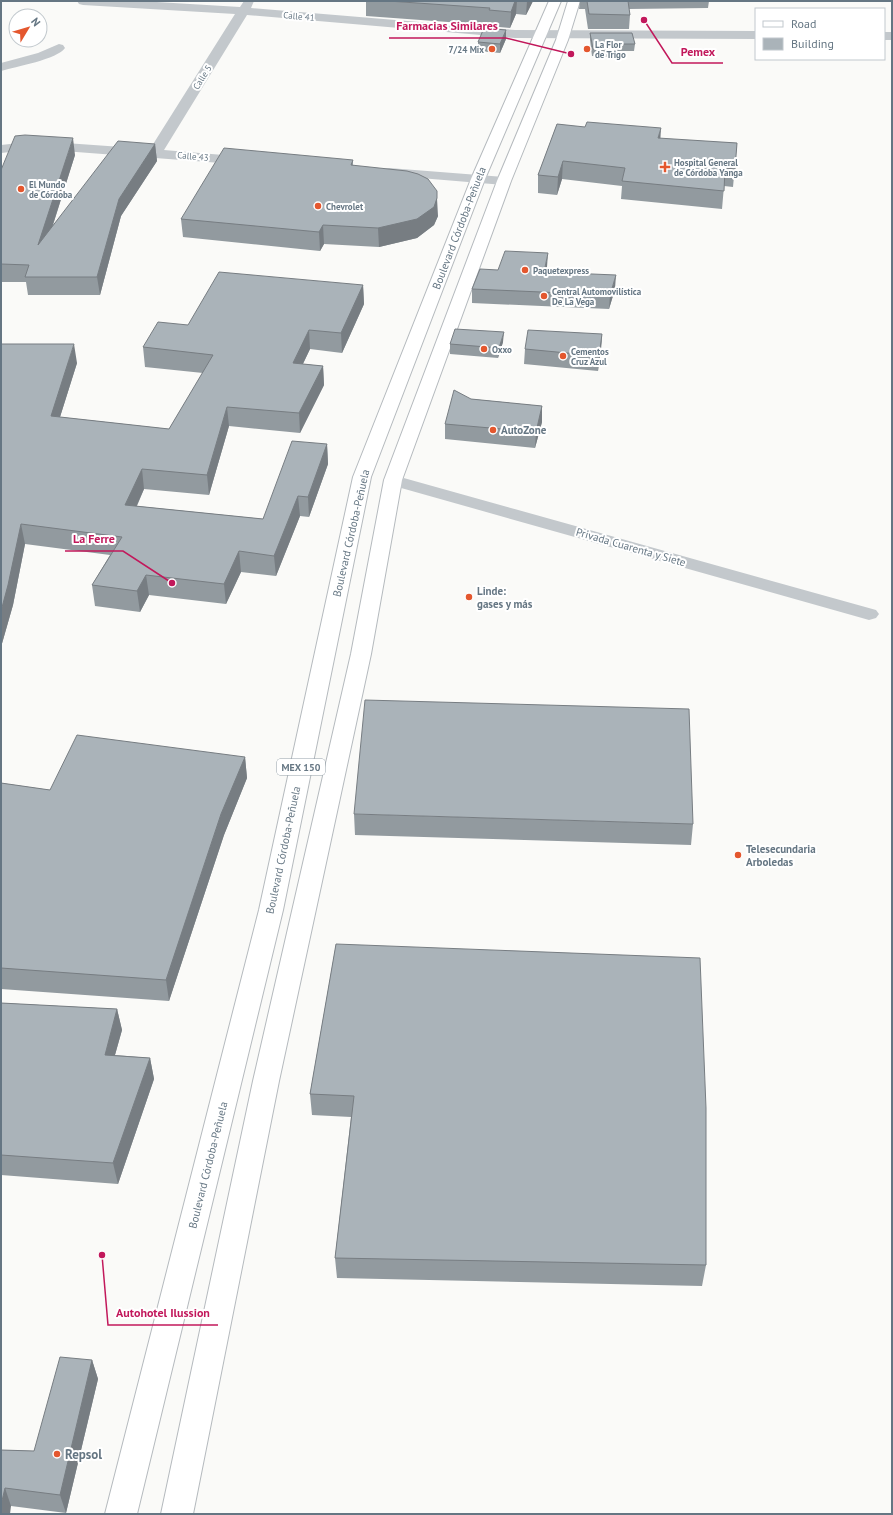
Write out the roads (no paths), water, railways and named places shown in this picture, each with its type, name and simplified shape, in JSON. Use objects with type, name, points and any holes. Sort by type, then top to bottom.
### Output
[{"type":"main road","name":"Boulevard Córdoba-Peñuela","points":[[121,1514],[271,910],[362,477],[478,179],[555,1]]},
{"type":"main road","name":"MEX 150","points":[[177,1514],[266,1081],[361,654],[393,480],[504,181],[563,37],[574,1]]},
{"type":"main road","points":[[362,477],[393,480]]},
{"type":"street","name":"Calle 41","points":[[83,1],[246,6],[539,37],[699,38],[755,35]]},
{"type":"street","name":"Calle 5","points":[[154,154],[246,6]]},
{"type":"street","name":"Calle 41","points":[[699,38],[755,42]]},
{"type":"street","points":[[1,67],[42,56],[59,48]]},
{"type":"street","name":"Calle 43","points":[[2,150],[37,145],[257,162]]},
{"type":"street","points":[[376,171],[504,181]]},
{"type":"street","name":"Privada Cuarenta y Siete","points":[[393,480],[869,614]]},
{"type":"place","name":"Pemex","points":[[644,20]]},
{"type":"place","name":"7/24 Mix","points":[[492,49]]},
{"type":"place","name":"La Flor de Trigo","points":[[587,49]]},
{"type":"place","name":"Farmacias Similares","points":[[571,54]]},
{"type":"place","name":"Hospital General de Córdoba Yanga","points":[[665,167]]},
{"type":"place","name":"El Mundo de Córdoba","points":[[21,189]]},
{"type":"place","name":"Chevrolet","points":[[318,206]]},
{"type":"place","name":"Paquetexpress","points":[[525,270]]},
{"type":"place","name":"Central Automovilística De La Vega","points":[[544,296]]},
{"type":"place","name":"Oxxo","points":[[484,349]]},
{"type":"place","name":"Cementos Cruz Azul","points":[[563,356]]},
{"type":"place","name":"AutoZone","points":[[493,430]]},
{"type":"place","name":"La Ferre","points":[[172,583]]},
{"type":"place","name":"Linde: gases y más","points":[[469,597]]},
{"type":"place","name":"Telesecundaria Arboledas","points":[[738,855]]},
{"type":"place","name":"Autohotel Ilussion","points":[[102,1255]]},
{"type":"place","name":"Repsol","points":[[57,1454]]}]
